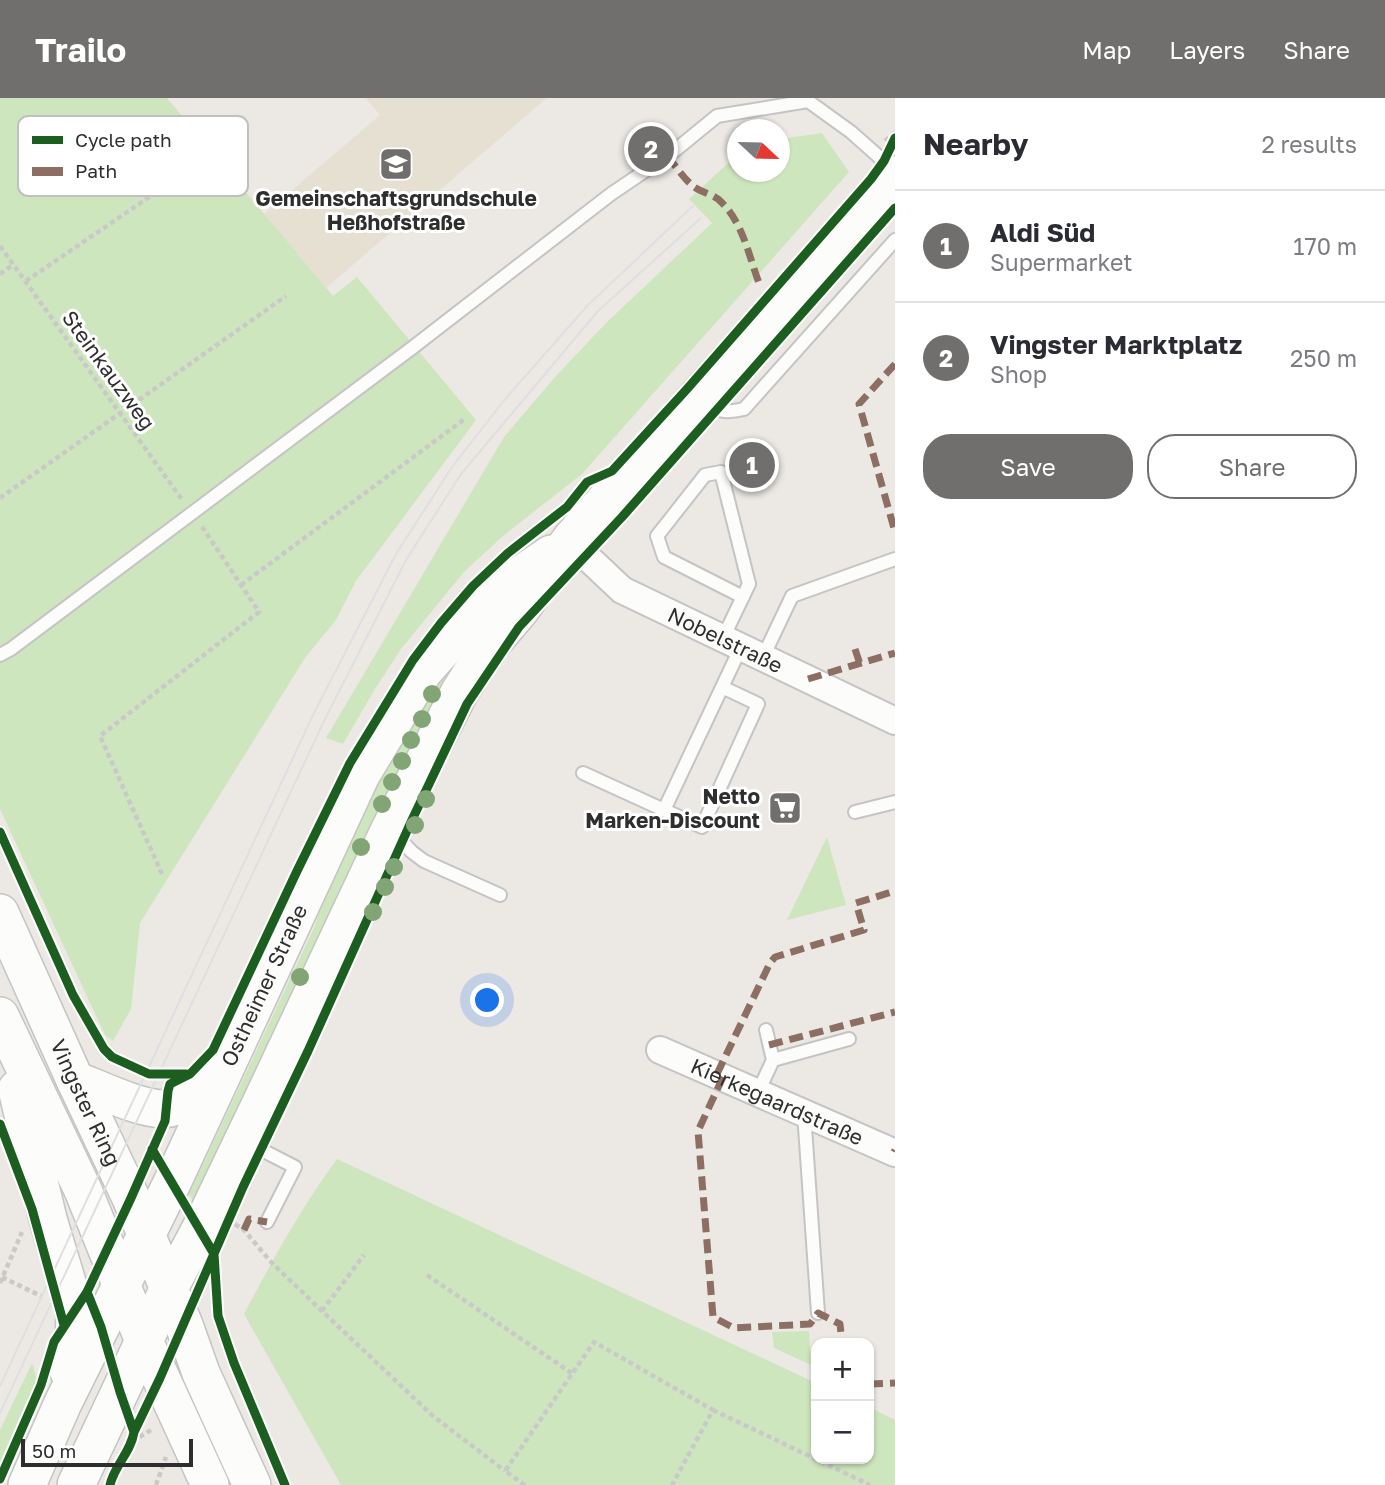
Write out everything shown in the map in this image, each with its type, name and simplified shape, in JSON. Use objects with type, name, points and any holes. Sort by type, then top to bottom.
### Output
[{"type":"main road","name":"Ostheimer Straße","points":[[27,1485],[63,1403],[222,1076],[361,775],[423,672],[471,644],[521,609],[572,539],[891,169]]},
{"type":"main road","name":"Ostheimer Straße","points":[[76,1485],[390,829],[459,693],[471,644]]},
{"type":"main road","name":"Vingster Ring","points":[[0,913],[147,1233],[201,1373],[252,1485]]},
{"type":"main road","points":[[0,1016],[48,1219],[75,1309],[74,1344],[63,1403]]},
{"type":"main road","name":"Vingster Ring","points":[[0,1016],[83,1191],[144,1341],[210,1485]]},
{"type":"main road","points":[[75,1080],[145,1106],[166,1109],[194,1097],[222,1076]]},
{"type":"street","name":"Nobelstraße","points":[[572,539],[622,590],[895,721]]},
{"type":"street","name":"Kierkegaardstraße","points":[[660,1050],[895,1153]]},
{"type":"lane","points":[[0,655],[412,348],[611,194],[673,152],[717,116],[808,101],[851,132],[891,169]]},
{"type":"lane","points":[[697,397],[716,410],[732,412],[744,409],[895,240]]},
{"type":"lane","points":[[742,648],[743,597],[750,584],[721,472],[705,475],[657,537],[664,557],[743,597]]},
{"type":"lane","points":[[664,810],[742,648],[792,596],[895,559]]},
{"type":"lane","points":[[583,772],[702,827],[758,704],[722,687]]},
{"type":"lane","points":[[855,812],[895,802]]},
{"type":"lane","points":[[390,829],[424,861],[500,895]]},
{"type":"lane","points":[[758,1092],[772,1060],[766,1030]]},
{"type":"lane","points":[[772,1060],[849,1039]]},
{"type":"lane","points":[[804,1113],[818,1313]]},
{"type":"lane","points":[[243,1140],[295,1167],[267,1223]]},
{"type":"path","points":[[891,169],[895,138]]},
{"type":"path","points":[[26,281],[151,196]]},
{"type":"path","points":[[0,274],[14,264]]},
{"type":"path","points":[[0,498],[286,296]]},
{"type":"path","points":[[241,585],[466,418]]},
{"type":"path","points":[[229,1220],[244,1230],[271,1262],[433,1416],[525,1485]]},
{"type":"path","points":[[0,1283],[22,1231]]},
{"type":"path","points":[[322,1311],[364,1255]]},
{"type":"path","points":[[427,1275],[573,1374]]},
{"type":"path","points":[[1,1277],[50,1300]]},
{"type":"path","points":[[505,1471],[594,1342],[713,1410],[870,1485]]},
{"type":"path","points":[[672,1485],[713,1410]]},
{"type":"path","points":[[132,1441],[153,1429],[158,1437]]},
{"type":"path","points":[[156,1485],[167,1454]]},
{"type":"path","points":[[514,1485],[517,1479]]},
{"type":"path","points":[[853,1485],[856,1479]]},
{"type":"shaded area","name":"Gemeinschaftsgrundschule Heßhofstraße","points":[[366,98],[547,98],[326,288],[264,214],[380,115]]},
{"type":"green space","points":[[0,98],[167,98],[182,116],[18,116],[18,196],[248,195],[333,296],[357,277],[476,420],[356,581],[336,620],[305,658],[140,923],[131,1009],[113,1041],[105,1035],[0,809]]},
{"type":"green space","points":[[822,133],[849,172],[582,474],[503,536],[464,572],[401,649],[343,744],[326,738],[504,437],[606,323],[712,223],[689,199],[727,164],[727,182],[790,182],[790,138]]},
{"type":"green space","points":[[462,651],[440,691],[198,1207],[189,1194],[314,928],[347,830],[402,728]]},
{"type":"green space","points":[[827,837],[846,905],[787,920]]},
{"type":"green space","points":[[337,1159],[811,1381],[811,1464],[874,1464],[874,1410],[895,1420],[895,1485],[341,1485],[244,1314],[276,1255]]},
{"type":"green space","points":[[809,1331],[811,1365],[774,1348],[772,1332]]},
{"type":"green space","points":[[32,1363],[38,1382],[0,1468],[0,1430]]},
{"type":"tram line","points":[[0,1386],[313,715],[396,554],[452,467],[506,398],[588,305],[693,206]]},
{"type":"tram line","points":[[0,1413],[324,721],[406,560],[461,474],[598,311],[701,218]]},
{"type":"marked path","points":[[667,156],[693,186],[718,199],[733,217],[744,238],[759,283]]},
{"type":"marked path","points":[[895,364],[859,404],[895,532]]},
{"type":"marked path","points":[[855,649],[860,664]]},
{"type":"marked path","points":[[808,679],[895,653]]},
{"type":"marked path","points":[[717,1074],[775,957],[864,930],[856,903],[895,891]]},
{"type":"marked path","points":[[769,1045],[895,1012]]},
{"type":"marked path","points":[[723,1077],[698,1131],[713,1317],[734,1328],[810,1324],[818,1313],[840,1324],[841,1338]]},
{"type":"marked path","points":[[244,1230],[249,1219],[267,1222]]},
{"type":"marked path","points":[[874,1384],[895,1383]]},
{"type":"cycle path","points":[[0,1479],[41,1385],[54,1342],[87,1292],[165,1121],[170,1084],[190,1074],[213,1050],[350,763],[413,660],[473,586],[508,553],[567,507],[587,482],[612,471],[871,179],[884,161],[895,138]]},
{"type":"cycle path","points":[[110,1485],[130,1446],[243,1187],[467,704],[519,627],[622,517],[895,208]]},
{"type":"cycle path","points":[[0,832],[73,995],[104,1049],[112,1057],[149,1074],[186,1074]]},
{"type":"cycle path","points":[[0,1124],[32,1209],[64,1325]]},
{"type":"cycle path","points":[[152,1149],[214,1254],[218,1316],[234,1363],[285,1485]]},
{"type":"cycle path","points":[[87,1292],[101,1327],[134,1432]]},
{"type":"place","name":"Vingster Marktplatz","points":[[651,149]]},
{"type":"place","name":"Gemeinschaftsgrundschule Heßhofstraße","points":[[396,164]]},
{"type":"place","name":"Aldi Süd","points":[[752,465]]},
{"type":"place","name":"Netto Marken-Discount","points":[[785,808]]}]
